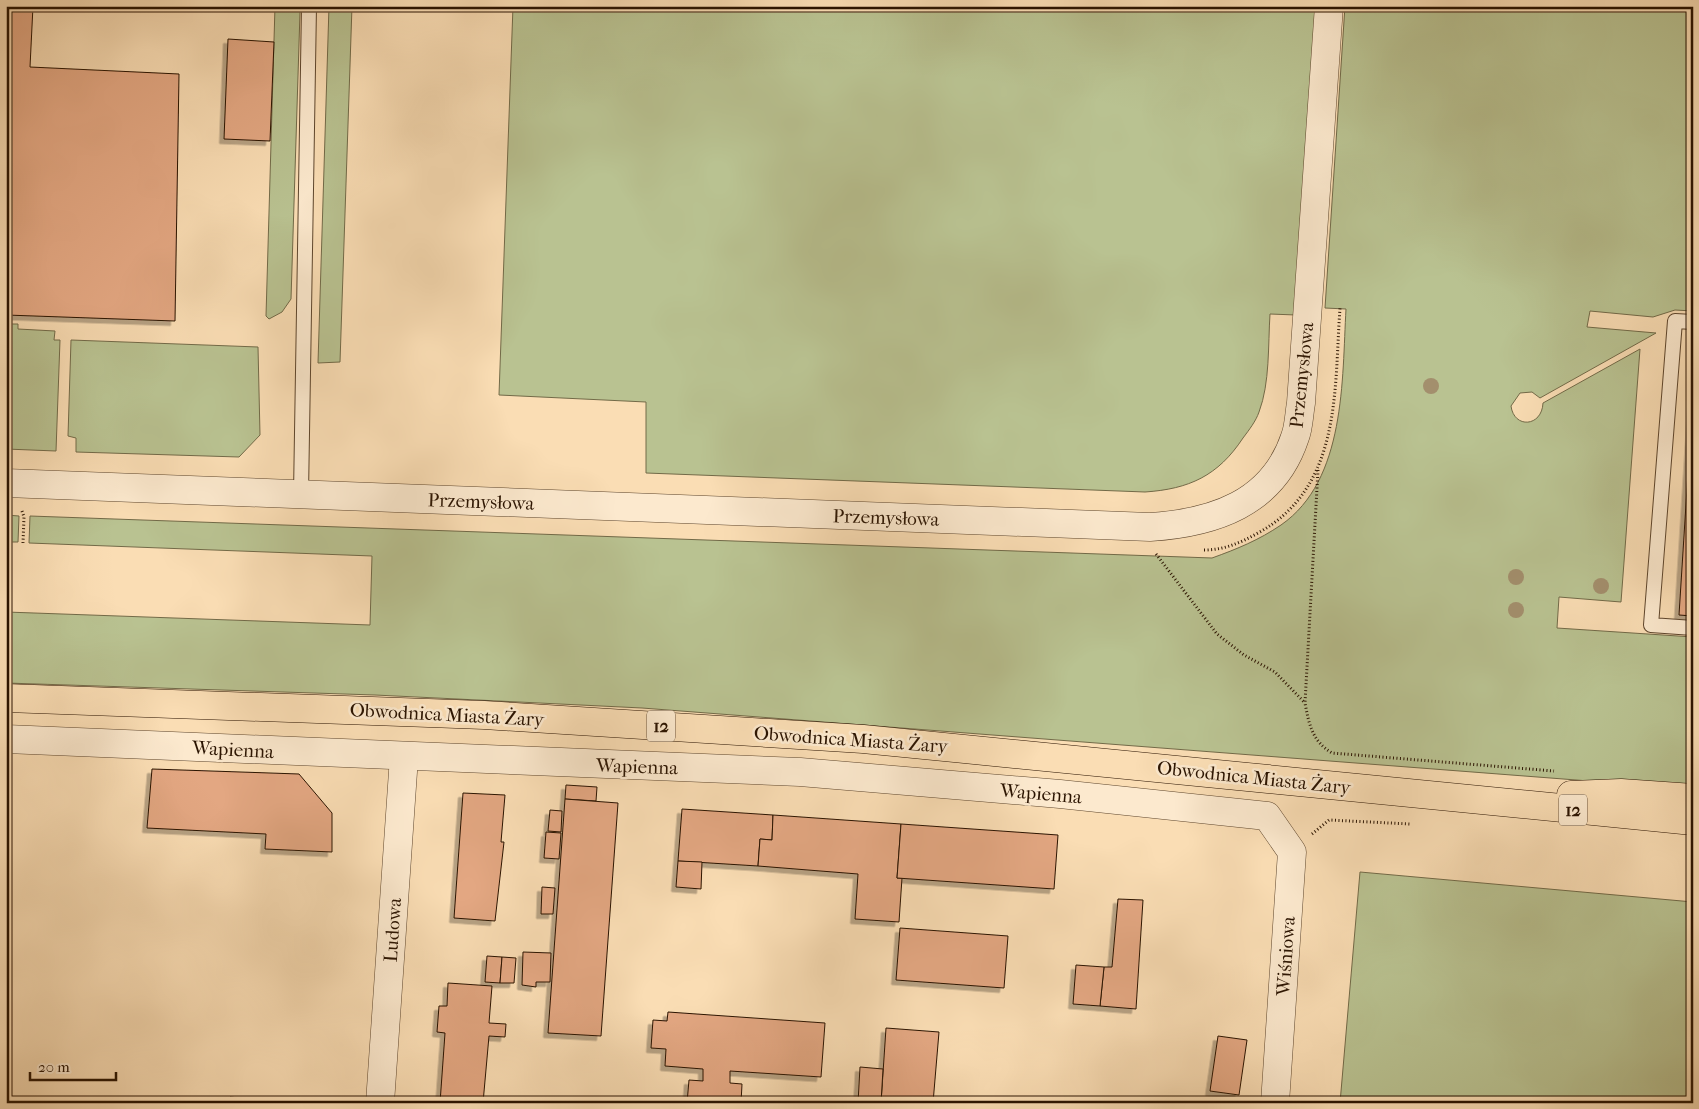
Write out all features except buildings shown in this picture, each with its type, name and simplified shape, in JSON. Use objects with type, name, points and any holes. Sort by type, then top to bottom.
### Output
[{"type":"main road","name":"Obwodnica Miasta Żary","points":[[6,698],[484,714],[863,739],[1693,821]]},
{"type":"main road","points":[[1452,798],[1621,793],[1693,798]]},
{"type":"street","name":"Przemysłowa","points":[[6,483],[1150,527],[1181,525],[1210,519],[1232,508],[1264,487],[1278,471],[1296,436],[1302,403],[1329,6]]},
{"type":"street","name":"Wapienna","points":[[6,740],[800,772],[1060,794],[1266,816]]},
{"type":"street","name":"Ludowa","points":[[380,1103],[404,757]]},
{"type":"street","name":"Wiśniowa","points":[[1266,816],[1292,852],[1275,1103]]},
{"type":"lane","points":[[301,494],[309,6]]},
{"type":"lane","points":[[1693,322],[1676,321],[1652,625],[1693,628]]},
{"type":"path","points":[[1318,470],[1304,703],[1313,736],[1321,747],[1332,753],[1437,762]]},
{"type":"path","points":[[1150,548],[1164,563],[1217,634],[1244,655],[1275,672],[1304,703]]},
{"type":"green space","points":[[275,6],[294,6],[300,12],[291,299],[282,312],[269,319],[266,316]]},
{"type":"green space","points":[[329,6],[352,6],[340,362],[318,363]]},
{"type":"green space","points":[[513,6],[1316,6],[1296,315],[1270,314],[1267,376],[1263,401],[1256,419],[1233,451],[1213,471],[1189,484],[1145,492],[646,473],[646,402],[499,395]]},
{"type":"green space","points":[[1345,6],[1693,6],[1693,311],[1675,310],[1653,317],[1590,311],[1587,327],[1656,333],[1540,398],[1532,392],[1520,393],[1511,406],[1517,419],[1528,422],[1533,421],[1538,417],[1543,403],[1640,349],[1621,602],[1559,597],[1557,628],[1693,637],[1693,789],[642,708],[375,695],[6,683],[6,612],[370,625],[372,556],[29,543],[30,516],[1212,558],[1256,540],[1281,525],[1302,506],[1318,482],[1329,455],[1341,396],[1346,309],[1325,308]]},
{"type":"green space","points":[[6,324],[18,324],[18,329],[55,331],[54,340],[60,340],[56,451],[6,449]]},
{"type":"green space","points":[[71,340],[258,347],[260,435],[239,457],[76,452],[76,438],[68,436]]},
{"type":"green space","points":[[6,515],[19,516],[18,542],[6,542]]},
{"type":"green space","points":[[1360,872],[1693,902],[1693,1103],[1340,1103]]}]
